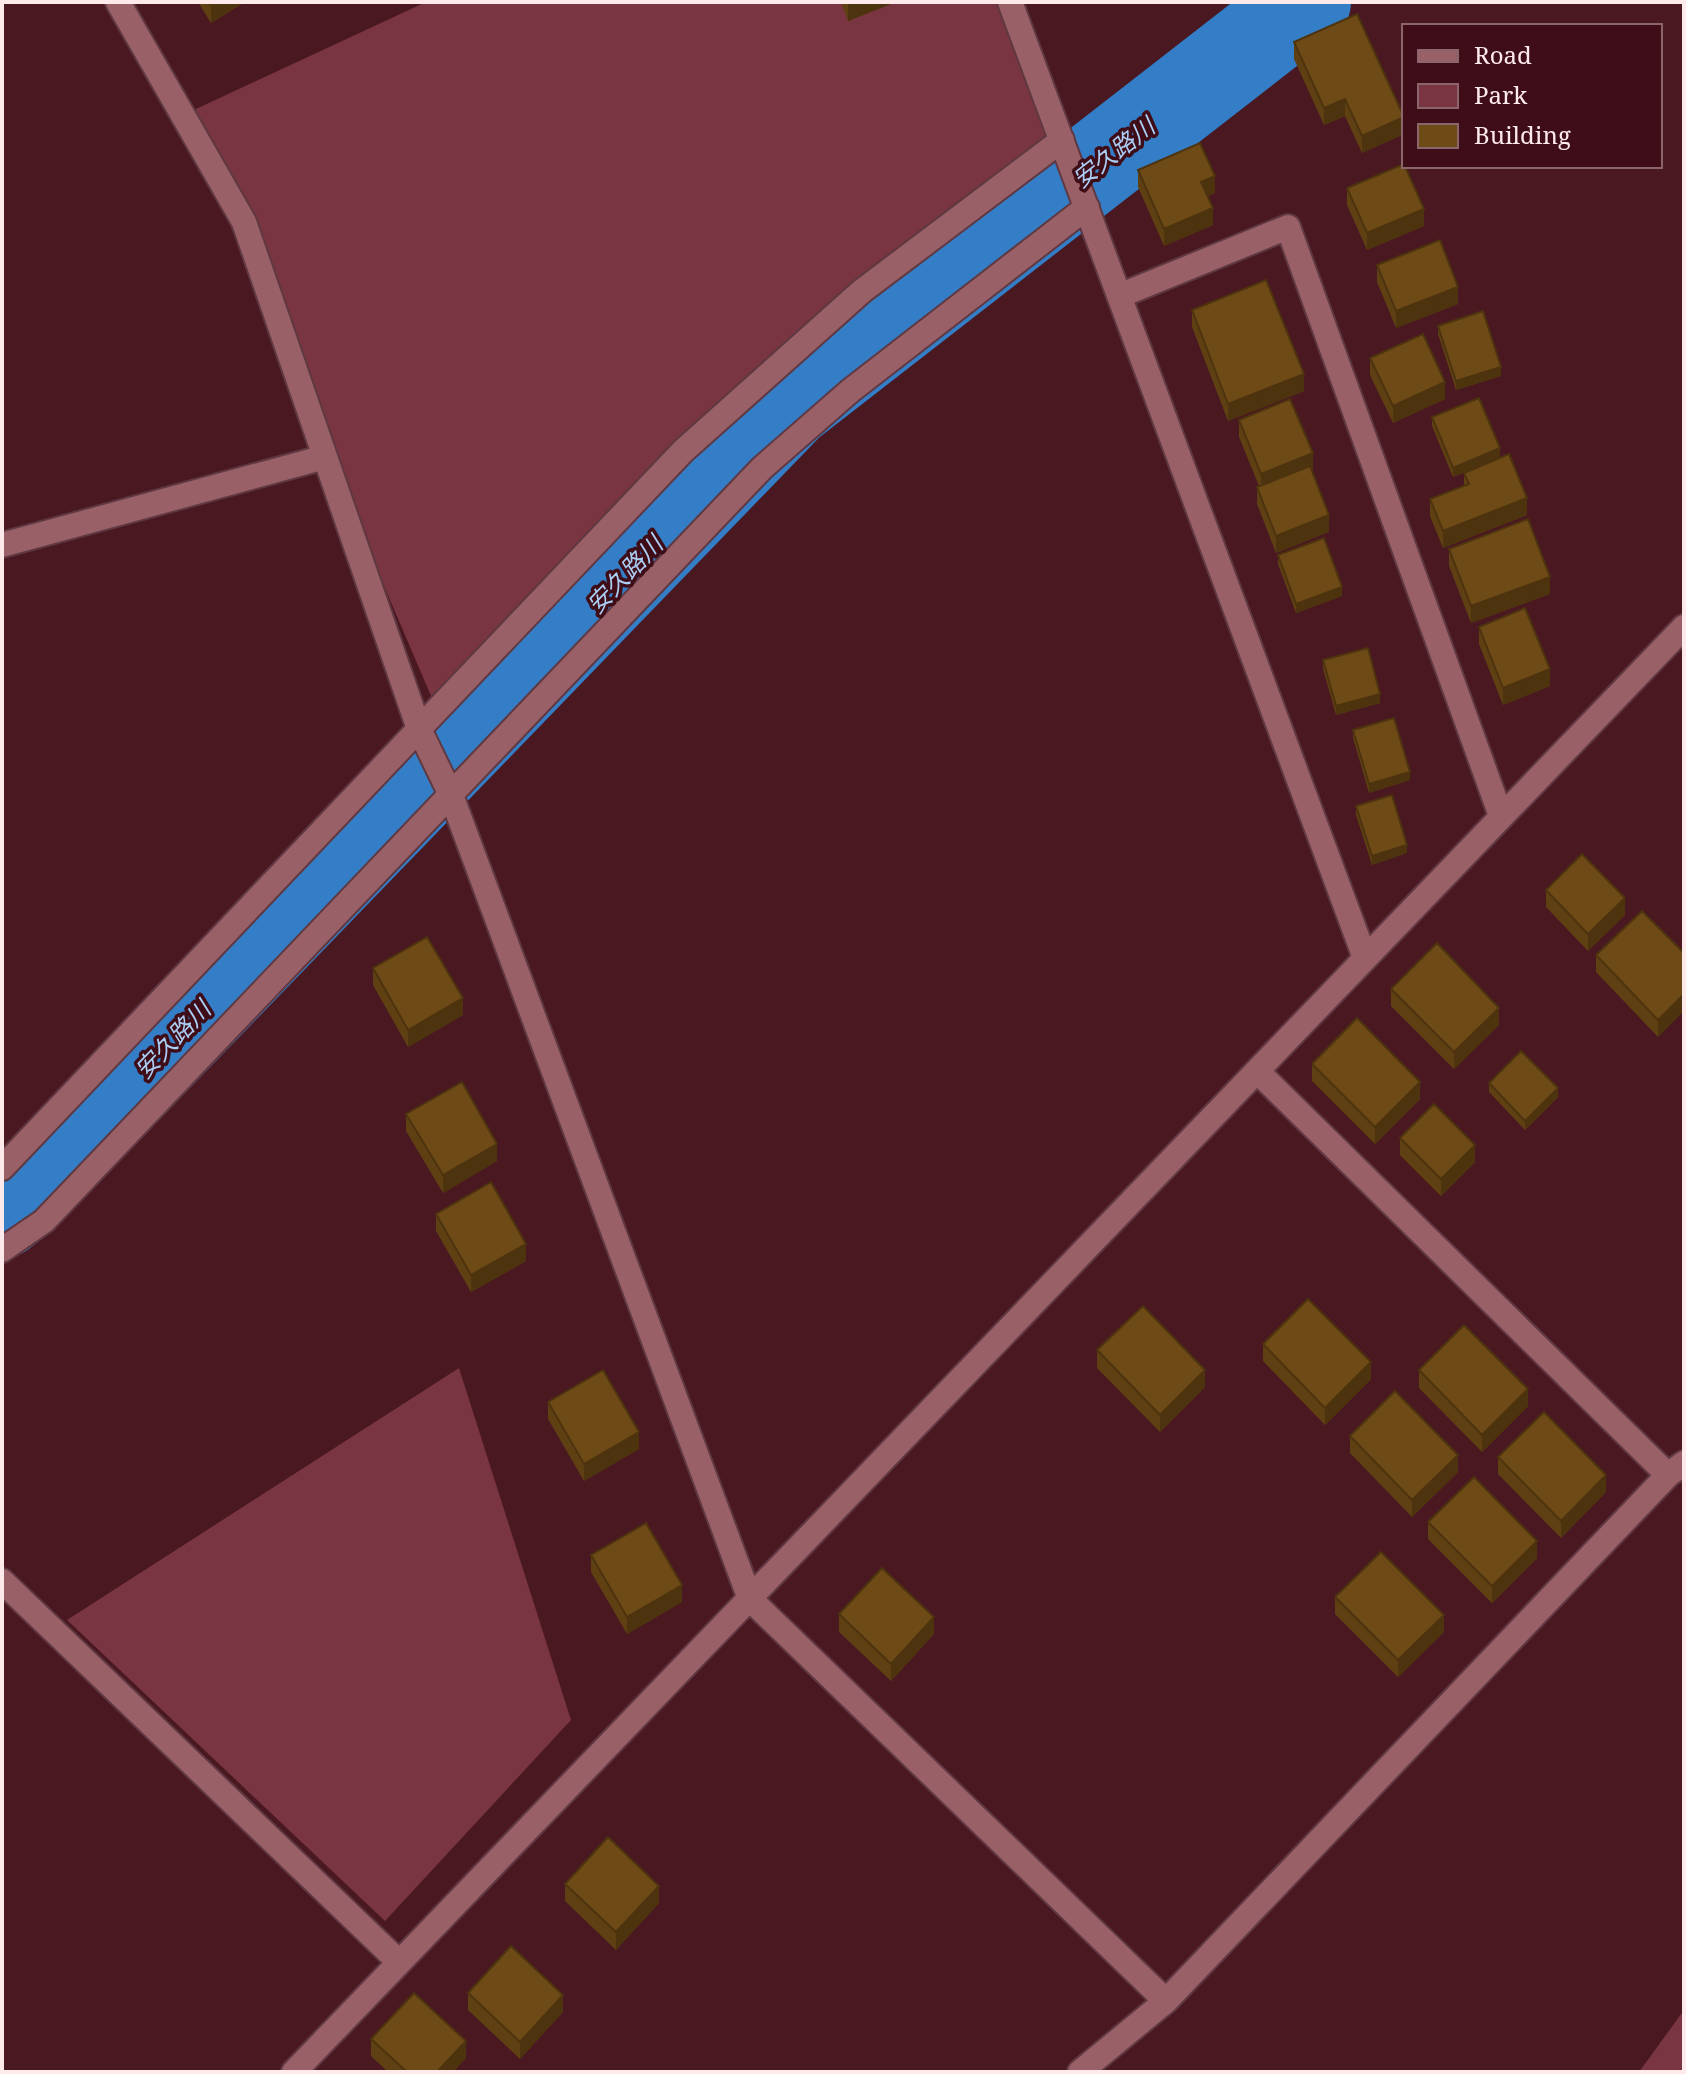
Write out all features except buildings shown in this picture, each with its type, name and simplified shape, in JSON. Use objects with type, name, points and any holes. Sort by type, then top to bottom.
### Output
[{"type":"street","points":[[118,2],[244,222],[419,729],[451,795],[750,1599],[1166,2001]]},
{"type":"street","points":[[1010,2],[1365,958]]},
{"type":"street","points":[[2,1168],[683,451],[862,291],[1062,140]]},
{"type":"street","points":[[2,1250],[44,1221],[762,468],[850,391],[1087,207]]},
{"type":"street","points":[[1119,296],[1288,227],[1501,816]]},
{"type":"street","points":[[2,545],[325,457]]},
{"type":"street","points":[[294,2072],[1684,627]]},
{"type":"street","points":[[1080,2072],[1166,2001],[1676,1469],[1257,1071]]},
{"type":"street","points":[[2,1581],[399,1962]]},
{"type":"green space","points":[[426,2],[1010,2],[1062,140],[437,710],[183,115]]},
{"type":"green space","points":[[459,1368],[571,1720],[385,1921],[67,1620]]},
{"type":"green space","points":[[1684,2010],[1684,2072],[1639,2072]]},
{"type":"waterway","name":"安久路川","points":[[2,1213],[21,1198],[789,404],[1306,2]]}]
